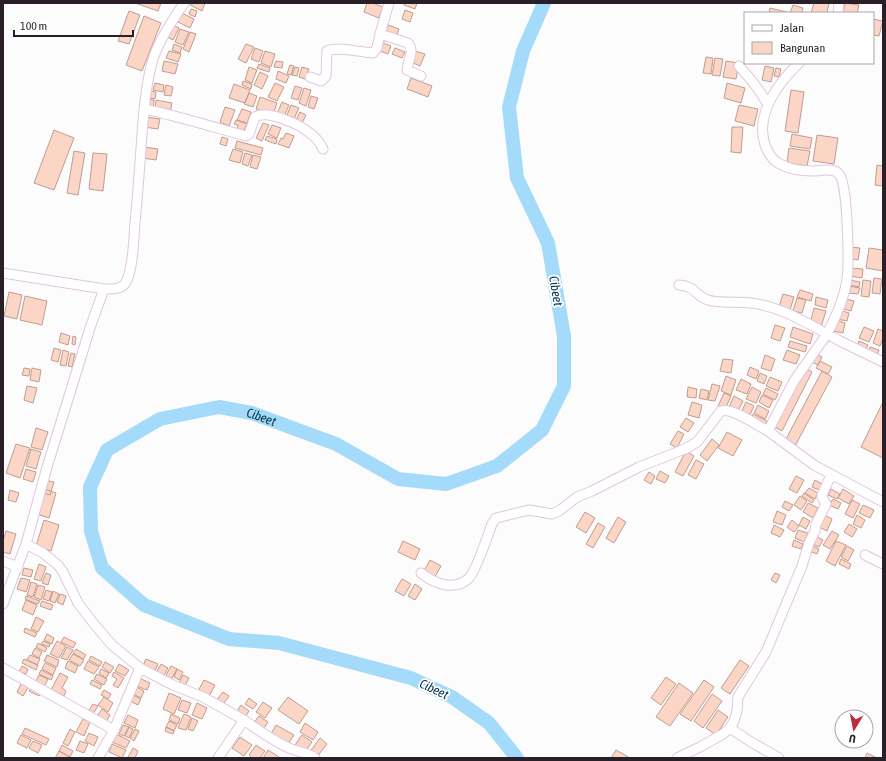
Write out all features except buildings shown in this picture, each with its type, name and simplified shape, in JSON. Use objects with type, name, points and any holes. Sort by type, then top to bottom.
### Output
[{"type":"street","points":[[3,274],[104,289],[121,287],[127,281],[137,206],[144,109],[154,58],[164,34],[184,3]]},
{"type":"street","points":[[310,77],[321,81],[324,79],[327,70],[327,51],[343,50],[373,53],[377,48],[380,34],[393,3]]},
{"type":"street","points":[[380,34],[408,43],[411,46],[412,51],[407,70],[420,76]]},
{"type":"street","points":[[768,431],[794,381],[827,334],[839,308],[847,279],[846,210],[842,178],[836,171],[799,170],[780,164],[774,159],[766,148],[762,133],[763,121],[768,104],[784,79],[798,64]]},
{"type":"street","points":[[739,66],[757,86],[768,104]]},
{"type":"street","points":[[144,109],[246,136],[250,134],[255,117],[260,115],[273,116],[305,129],[316,138],[324,148]]},
{"type":"street","points":[[679,285],[692,288],[700,297],[708,300],[750,303],[774,308],[883,362]]},
{"type":"street","points":[[3,604],[26,544],[46,467],[91,325],[104,289]]},
{"type":"street","points":[[421,573],[427,578],[440,584],[451,585],[463,582],[468,579],[473,570],[492,524],[496,518],[529,510],[552,514],[559,511],[577,497],[639,467],[685,449],[697,442],[721,411],[724,410],[734,412],[768,431],[814,465],[883,502]]},
{"type":"street","points":[[677,758],[700,747],[730,728],[736,716],[738,697],[766,652],[802,566],[809,543],[815,531],[816,524],[826,504],[822,497],[831,475]]},
{"type":"street","points":[[26,544],[58,565],[78,603],[94,624],[112,645],[140,668],[203,697],[244,720],[284,746],[303,751],[315,758]]},
{"type":"street","points":[[865,555],[883,564]]},
{"type":"street","points":[[3,561],[18,567]]},
{"type":"street","points":[[3,668],[114,730]]},
{"type":"street","points":[[98,758],[114,730],[140,668]]},
{"type":"street","points":[[218,758],[244,720]]},
{"type":"street","points":[[730,728],[779,758]]},
{"type":"waterway","name":"Cibeet","points":[[517,758],[489,723],[452,697],[411,678],[279,643],[229,639],[144,605],[102,568],[91,531],[90,487],[107,450],[160,419],[219,407],[252,413],[336,444],[398,479],[446,484],[497,466],[542,430],[564,386],[564,336],[548,243],[517,178],[509,107],[523,51],[544,3]]}]
